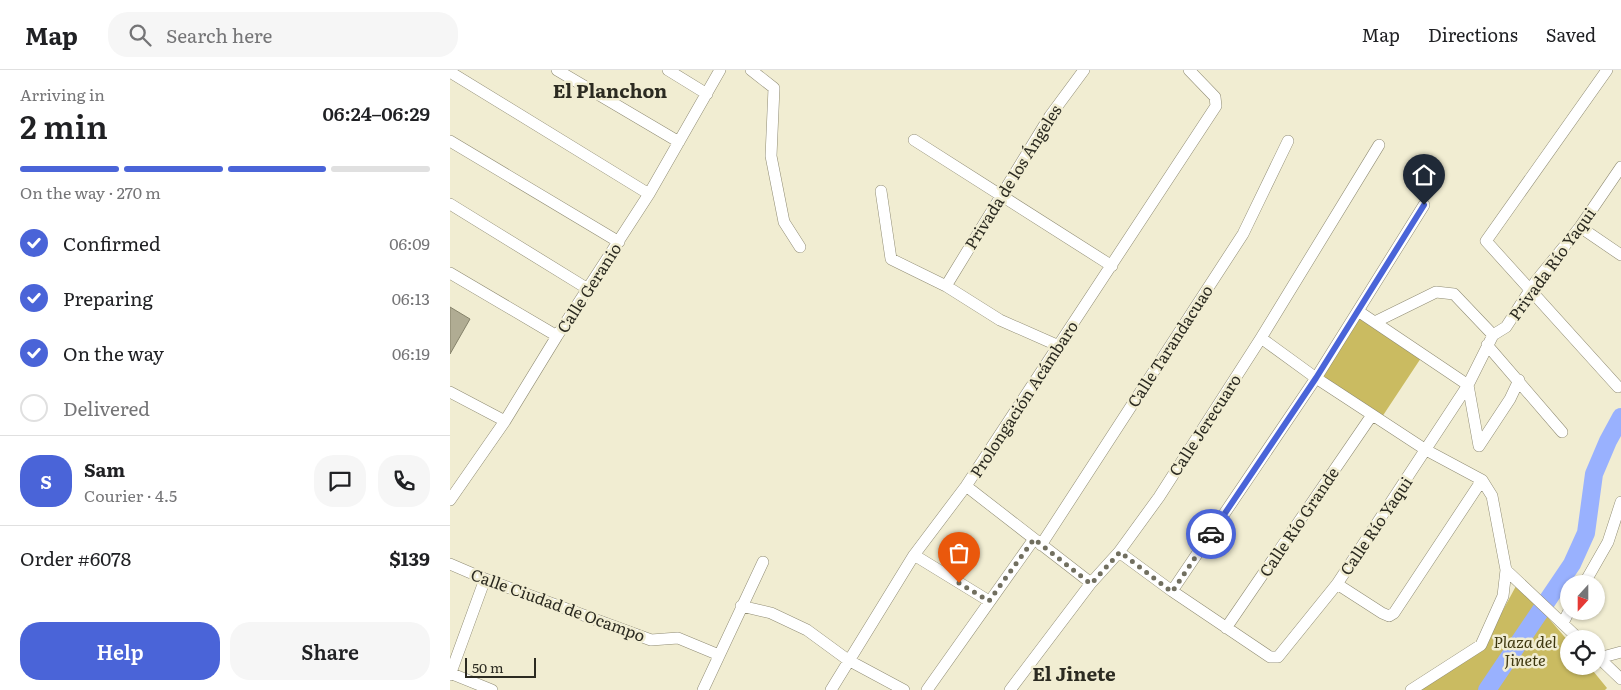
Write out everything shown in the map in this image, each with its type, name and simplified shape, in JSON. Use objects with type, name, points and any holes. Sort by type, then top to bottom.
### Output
[{"type":"street","points":[[557,70],[679,142]]},
{"type":"street","points":[[668,70],[707,94]]},
{"type":"street","name":"Calle Geranio","points":[[450,500],[505,421],[650,194],[720,70]]},
{"type":"street","points":[[751,70],[774,88],[771,156],[784,222],[800,247]]},
{"type":"street","name":"Privada de los Ángeles","points":[[946,286],[1050,116],[1084,70]]},
{"type":"street","name":"Prolongación Acámbaro","points":[[831,690],[914,555],[966,486],[1216,106],[1215,97],[1190,70]]},
{"type":"street","points":[[1606,70],[1486,241],[1618,387]]},
{"type":"street","points":[[450,72],[650,194]]},
{"type":"street","points":[[914,140],[1112,266]]},
{"type":"street","points":[[450,141],[619,242]]},
{"type":"street","name":"Calle Tarandacuao","points":[[927,690],[989,601],[1038,542],[1243,234],[1288,141]]},
{"type":"street","name":"Calle Jerecuaro","points":[[1010,690],[1091,584],[1120,552],[1159,497],[1262,338],[1379,144]]},
{"type":"street","name":"Privada Río Yaqui","points":[[1468,386],[1493,335],[1506,327],[1530,289],[1580,227],[1621,167]]},
{"type":"street","points":[[881,191],[892,260],[946,286],[1000,320],[1059,346]]},
{"type":"street","points":[[450,204],[588,289]]},
{"type":"street","points":[[1172,592],[1316,378],[1424,205]]},
{"type":"street","points":[[1580,227],[1621,255]]},
{"type":"street","points":[[450,273],[558,336]]},
{"type":"street","points":[[1375,322],[1436,292],[1454,294],[1493,335]]},
{"type":"street","points":[[1358,311],[1468,386],[1479,446],[1510,400],[1519,380]]},
{"type":"street","points":[[1262,338],[1316,378],[1426,450],[1482,480],[1492,496],[1506,570],[1503,596],[1481,645],[1411,690]]},
{"type":"street","points":[[1487,345],[1562,432]]},
{"type":"street","name":"Calle Río Yaqui","points":[[1226,628],[1270,658],[1278,657],[1337,584],[1468,386]]},
{"type":"street","points":[[450,392],[505,421]]},
{"type":"street","name":"Calle Río Grande","points":[[1226,628],[1372,415]]},
{"type":"street","points":[[450,478],[461,484]]},
{"type":"street","points":[[1337,584],[1382,613],[1390,616],[1394,613],[1482,480]]},
{"type":"street","points":[[966,486],[1091,584]]},
{"type":"street","points":[[1589,575],[1608,542],[1621,502]]},
{"type":"street","points":[[1120,552],[1172,592],[1226,628]]},
{"type":"street","points":[[914,555],[989,601]]},
{"type":"street","points":[[708,688],[719,655],[762,562]]},
{"type":"street","name":"Calle Ciudad de Ocampo","points":[[451,566],[651,640],[678,638],[719,655]]},
{"type":"street","points":[[1506,570],[1570,630]]},
{"type":"street","points":[[485,579],[450,674],[492,690]]},
{"type":"street","points":[[742,606],[771,613],[807,630],[848,660],[904,690]]},
{"type":"street","points":[[1605,655],[1621,652]]},
{"type":"street","points":[[1605,664],[1621,679]]},
{"type":"green space","points":[[1358,311],[1423,355],[1380,420],[1316,378]]},
{"type":"green space","name":"Plaza del Jinete","points":[[1516,586],[1560,632],[1560,675],[1596,675],[1607,688],[1605,690],[1416,690],[1482,649]]},
{"type":"building","points":[[450,307],[470,319],[450,354]]},
{"type":"waterway","points":[[1487,690],[1572,564],[1586,533],[1594,474],[1621,417]]},
{"type":"way so far","points":[[959,583],[989,601],[1034,539],[1091,584],[1120,552],[1172,592],[1211,534]]},
{"type":"district","name":"El Planchon","points":[[610,91]]},
{"type":"district","name":"El Jinete","points":[[1074,674]]},
{"type":"route","points":[[1211,534],[1316,378],[1424,205]]}]
